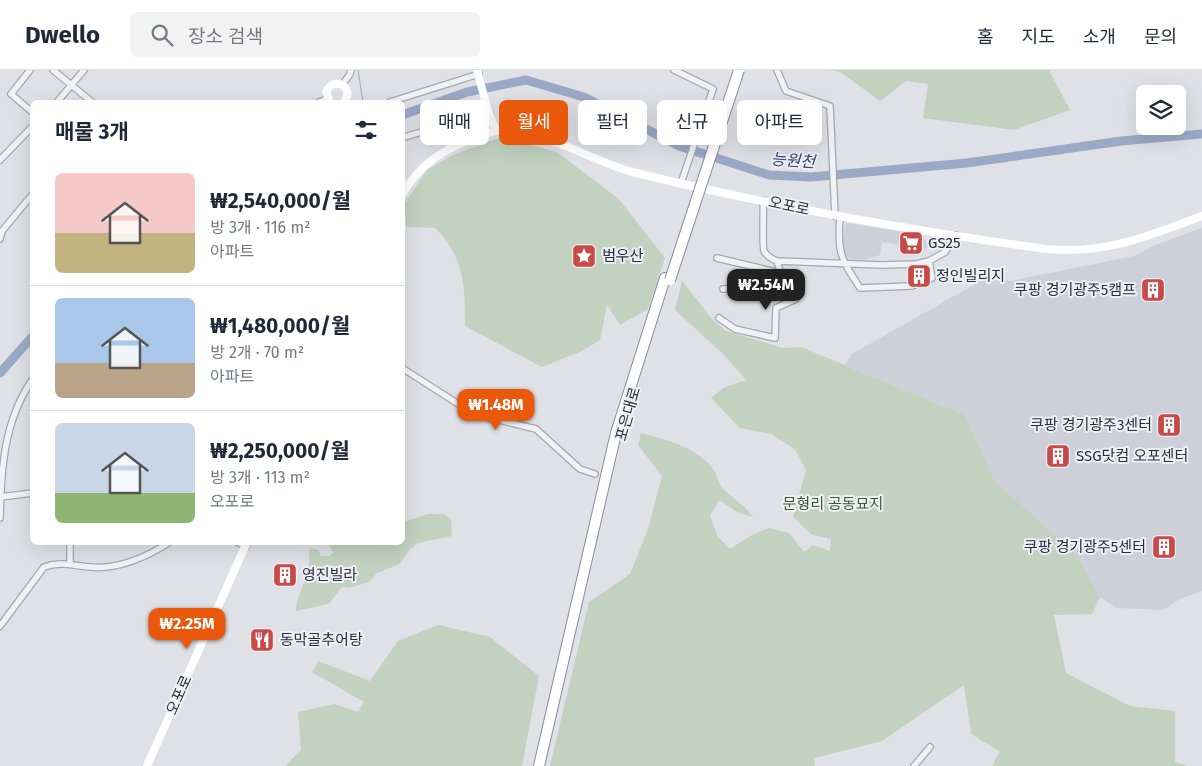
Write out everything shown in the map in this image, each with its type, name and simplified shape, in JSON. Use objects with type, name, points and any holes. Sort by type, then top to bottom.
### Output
[{"type":"highway","points":[[667,279],[732,70]]},
{"type":"highway","name":"포은대로","points":[[539,766],[616,433],[738,70]]},
{"type":"highway","name":"포은대로","points":[[545,766],[625,419],[667,279]]},
{"type":"street","points":[[30,70],[11,94],[30,110]]},
{"type":"street","points":[[53,70],[90,100]]},
{"type":"street","points":[[59,100],[84,70]]},
{"type":"street","points":[[343,84],[351,70]]},
{"type":"street","points":[[674,70],[713,89],[699,125],[681,183]]},
{"type":"street","points":[[777,70],[786,92],[830,106],[838,238],[843,263],[860,288],[912,286],[932,278],[929,261]]},
{"type":"street","points":[[396,100],[478,74],[488,111],[496,131]]},
{"type":"street","points":[[326,100],[326,92],[330,86],[336,83],[343,84]]},
{"type":"street","points":[[343,84],[348,93],[347,100]]},
{"type":"street","points":[[0,160],[30,129]]},
{"type":"street","name":"오포로","points":[[489,133],[496,131],[523,133],[617,168],[763,201],[838,216],[1046,249],[1091,250],[1140,239],[1202,216]]},
{"type":"street","points":[[405,137],[420,133]]},
{"type":"street","name":"오포로","points":[[405,192],[422,167],[444,150],[456,145]]},
{"type":"street","points":[[0,239],[2,232],[30,197]]},
{"type":"street","points":[[719,318],[735,329],[775,338],[776,308],[796,298],[783,281],[777,261],[763,248],[765,223],[763,201]]},
{"type":"street","points":[[777,261],[882,265],[916,264],[929,261],[945,252],[956,235]]},
{"type":"street","points":[[718,258],[780,273]]},
{"type":"street","points":[[723,289],[752,288],[783,281]]},
{"type":"street","points":[[405,370],[474,414],[536,429],[580,469],[595,474]]},
{"type":"street","points":[[0,518],[1,476],[8,432],[16,410],[30,384]]},
{"type":"street","points":[[1,497],[30,493]]},
{"type":"street","points":[[70,545],[70,563]]},
{"type":"street","points":[[0,626],[40,571],[51,564],[70,563],[91,567],[110,567],[148,554],[164,545]]},
{"type":"street","name":"오포로","points":[[147,766],[247,545]]},
{"type":"street","points":[[914,766],[930,747]]},
{"type":"shaded area","points":[[846,223],[903,232],[928,241],[927,249],[882,242],[880,255],[862,260],[845,258],[842,244]]},
{"type":"shaded area","points":[[1202,228],[1202,591],[1180,599],[1163,610],[1117,608],[1100,597],[1078,556],[995,481],[965,415],[845,365],[852,354],[984,279],[1010,281],[1134,256],[1155,245]]},
{"type":"green space","points":[[829,70],[1049,70],[1070,110],[1014,130],[923,118],[928,84],[906,81],[880,101],[840,72]]},
{"type":"green space","points":[[499,138],[499,145],[531,145],[557,152],[619,199],[665,258],[648,309],[620,325],[607,305],[600,340],[582,351],[542,367],[465,326],[465,299],[461,274],[452,250],[435,228],[406,227],[405,203],[427,170],[451,156],[480,145],[489,145],[489,142]]},
{"type":"green space","name":"문형리 공동묘지","points":[[682,281],[713,320],[726,331],[783,348],[801,347],[965,415],[995,481],[1078,556],[1100,597],[1092,614],[1054,615],[1066,673],[1130,706],[1175,711],[1175,762],[1188,766],[992,766],[1000,752],[971,734],[964,685],[882,741],[814,758],[815,766],[550,766],[589,602],[630,574],[648,529],[662,476],[638,445],[641,433],[679,445],[704,459],[713,469],[724,490],[753,517],[739,513],[719,500],[710,516],[718,537],[730,549],[750,536],[769,528],[789,533],[804,552],[813,545],[830,551],[831,539],[812,535],[793,517],[806,470],[795,449],[771,434],[740,428],[711,398],[723,388],[746,380],[724,355],[675,310]]},
{"type":"green space","points":[[428,514],[444,514],[451,519],[452,536],[418,543],[410,549],[400,564],[377,573],[369,582],[349,588],[342,587],[329,604],[296,611],[309,569],[310,548],[318,550],[321,556],[329,556],[333,553],[329,545],[405,545],[405,521]]},
{"type":"green space","points":[[438,625],[490,637],[539,676],[522,766],[285,766],[301,750],[298,712],[335,704],[358,712],[364,702],[312,672],[318,661],[370,681],[398,641]]},
{"type":"waterway","points":[[358,70],[363,100]]},
{"type":"waterway","name":"능원천","points":[[405,114],[467,92],[526,80],[584,97],[679,146],[769,175],[811,177],[967,163],[1121,141],[1202,134]]},
{"type":"waterway","name":"능원천","points":[[0,373],[30,339]]},
{"type":"place","name":"GS25","points":[[911,243]]},
{"type":"place","name":"범우산","points":[[584,256]]},
{"type":"place","name":"정인빌리지","points":[[919,276]]},
{"type":"place","name":"쿠팡 경기광주5캠프","points":[[1153,290]]},
{"type":"place","name":"쿠팡 경기광주3센터","points":[[1169,425]]},
{"type":"place","name":"SSG닷컴 오포센터","points":[[1058,456]]},
{"type":"place","name":"쿠팡 경기광주5센터","points":[[1164,547]]},
{"type":"place","name":"영진빌라","points":[[285,575]]},
{"type":"place","name":"동막골추어탕","points":[[262,640]]}]
